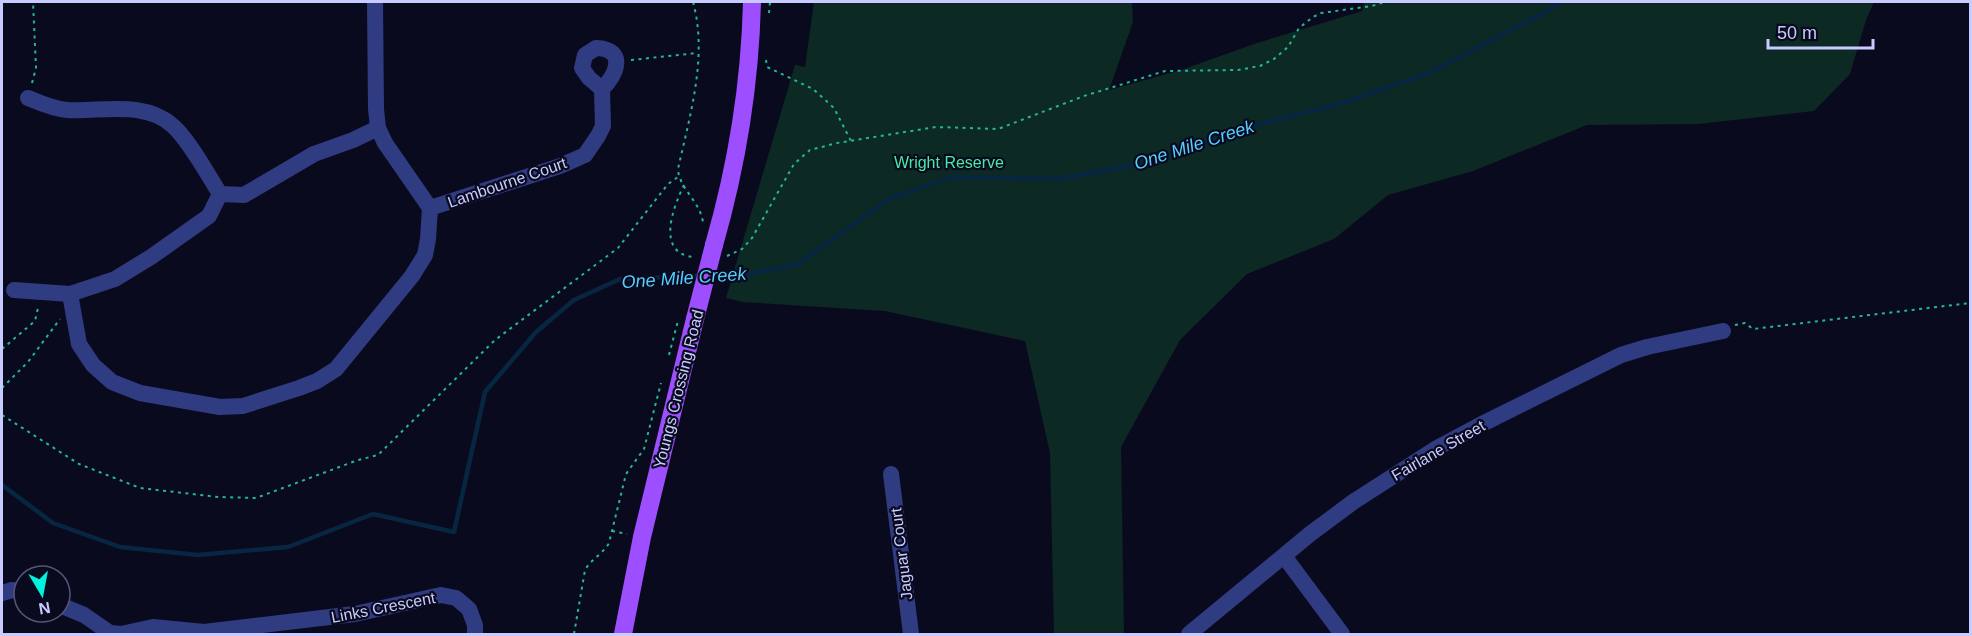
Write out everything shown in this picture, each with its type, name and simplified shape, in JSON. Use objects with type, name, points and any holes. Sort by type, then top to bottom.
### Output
[{"type":"main road","name":"Youngs Crossing Road","points":[[623,634],[642,537],[740,140],[748,81],[752,2]]},
{"type":"street","points":[[71,300],[79,344],[93,365],[111,382],[140,393],[220,407],[243,406],[308,385],[336,369],[412,276],[426,255],[430,208],[385,143],[378,128],[375,2]]},
{"type":"street","points":[[602,89],[589,78],[582,68],[585,55],[596,48],[603,48],[609,50],[616,61]]},
{"type":"street","name":"Lambourne Court","points":[[430,208],[560,166],[585,155],[603,126],[602,89],[612,78],[616,61]]},
{"type":"street","points":[[28,98],[65,110],[131,109],[153,113],[173,126],[220,194]]},
{"type":"street","points":[[220,194],[244,195],[314,154],[378,128]]},
{"type":"street","points":[[14,290],[71,300],[115,279],[209,216],[220,194]]},
{"type":"street","name":"Fairlane Street","points":[[1189,634],[1362,496],[1406,467],[1480,424],[1621,355],[1647,347],[1723,331]]},
{"type":"street","name":"Jaguar Court","points":[[891,474],[910,634]]},
{"type":"street","points":[[1284,556],[1342,634]]},
{"type":"street","name":"Links Crescent","points":[[72,610],[84,615],[110,634],[153,627],[192,632],[223,631],[356,614],[441,595],[456,598],[469,609],[475,625],[475,634]]},
{"type":"path","points":[[28,98],[36,68],[33,2]]},
{"type":"path","points":[[693,2],[700,36],[694,98],[678,177],[702,213],[714,245],[742,249],[752,238],[794,164],[810,150],[936,127],[998,129],[1084,96],[1165,71],[1238,70],[1260,66],[1274,59],[1288,47],[1299,28],[1312,16],[1383,2]]},
{"type":"path","points":[[616,61],[698,52]]},
{"type":"path","points":[[767,68],[813,89],[834,108],[851,141]]},
{"type":"path","points":[[2,416],[79,464],[140,488],[218,497],[256,498],[358,460],[378,455],[495,340],[618,248],[668,184],[678,177]]},
{"type":"path","points":[[684,185],[669,232],[672,245],[687,256],[696,257]]},
{"type":"path","points":[[2,349],[35,321],[41,294]]},
{"type":"path","points":[[2,388],[28,362],[71,300]]},
{"type":"path","points":[[1742,323],[1749,324],[1753,329],[1971,303]]},
{"type":"path","points":[[574,634],[585,570],[607,547],[626,474],[644,448],[664,375]]},
{"type":"path","points":[[612,531],[630,535]]},
{"type":"green space","name":"Wright Reserve","points":[[814,2],[1132,2],[1133,22],[1109,90],[1181,70],[1254,44],[1362,11],[1364,2],[1874,2],[1866,20],[1850,74],[1814,111],[1698,124],[1587,125],[1473,171],[1388,195],[1334,239],[1247,274],[1180,340],[1121,447],[1124,634],[1054,634],[1050,453],[1025,341],[885,311],[743,302],[726,298],[795,65],[805,67]]},
{"type":"waterway","name":"One Mile Creek","points":[[710,276],[745,275],[798,264],[889,199],[952,177],[1058,179],[1147,163],[1248,127],[1339,104],[1427,74],[1560,2]]},
{"type":"waterway","name":"One Mile Creek","points":[[2,485],[53,523],[120,547],[198,555],[288,547],[373,514],[454,532],[485,392],[536,332],[574,300],[620,279],[702,276]]}]
